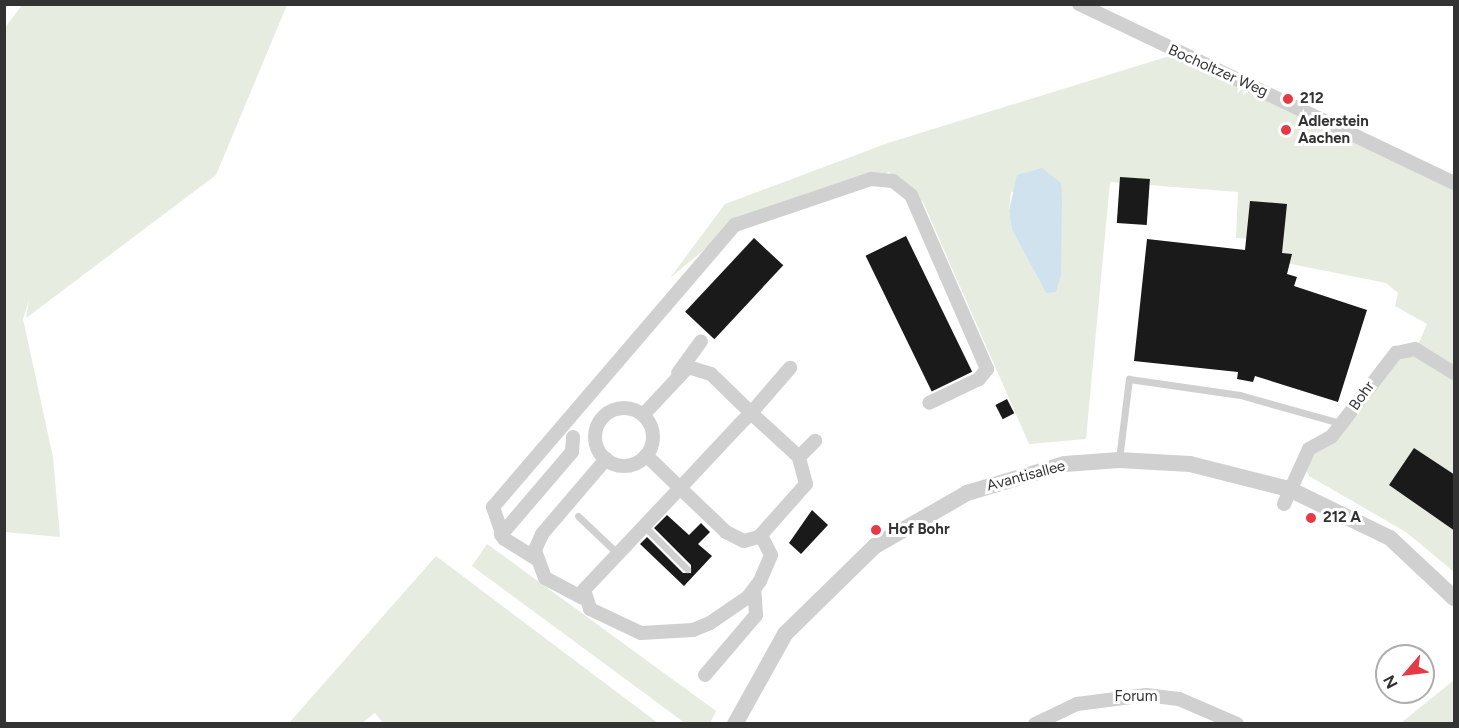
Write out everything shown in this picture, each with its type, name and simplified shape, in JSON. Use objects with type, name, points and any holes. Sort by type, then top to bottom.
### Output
[{"type":"street","name":"Bocholtzer Weg","points":[[1079,4],[1455,183]]},
{"type":"street","points":[[761,535],[771,555],[754,589],[710,623],[666,634],[641,633],[609,621],[583,598],[545,578],[535,558],[501,535],[493,507],[674,299],[735,225],[871,179],[893,181],[911,195],[987,369],[979,379],[929,403]]},
{"type":"street","points":[[643,415],[701,341]]},
{"type":"street","name":"Bohr","points":[[1287,496],[1309,448],[1343,424],[1396,353],[1415,349],[1455,373]]},
{"type":"street","points":[[646,456],[735,538],[751,541],[761,535],[806,484],[799,457],[699,368],[692,353]]},
{"type":"street","points":[[678,373],[699,368]]},
{"type":"street","points":[[583,598],[618,554],[751,413],[790,368]]},
{"type":"street","points":[[596,435],[611,411],[633,409],[643,415],[653,434],[646,456],[627,465],[606,459]]},
{"type":"street","points":[[561,427],[573,437],[596,435]]},
{"type":"street","points":[[596,435],[606,459]]},
{"type":"street","points":[[501,535],[572,452],[573,437]]},
{"type":"street","points":[[799,457],[815,441]]},
{"type":"street","points":[[535,558],[542,534],[606,459]]},
{"type":"street","name":"Avantisallee","points":[[735,723],[785,634],[829,587],[883,540],[994,483],[1065,464],[1119,460],[1225,470],[1390,538],[1455,598]]},
{"type":"street","points":[[705,675],[756,615],[754,589]]},
{"type":"street","name":"Forum","points":[[1035,723],[1077,704],[1146,695],[1179,699],[1237,723]]},
{"type":"lane","points":[[1119,460],[1129,379],[1240,395],[1343,424]]},
{"type":"lane","points":[[578,516],[618,554]]},
{"type":"lane","points":[[644,526],[687,569]]},
{"type":"shaded area","points":[[22,5],[287,5],[216,175],[26,318],[29,300],[23,319],[53,457],[60,537],[5,532],[4,29]]},
{"type":"shaded area","points":[[1176,54],[1454,182],[1454,572],[1406,532],[1309,476],[1305,468],[1308,456],[1336,439],[1404,354],[1414,354],[1427,324],[1395,306],[1398,293],[1386,283],[1256,257],[1254,239],[1236,238],[1238,192],[1110,182],[1086,439],[1029,444],[923,202],[889,172],[745,216],[670,278],[725,204],[888,143]],"holes":[[[1061,183],[1060,242],[1046,293],[1012,230],[1009,211],[1011,192]]]},
{"type":"shaded area","points":[[487,544],[716,711],[710,723],[685,723],[472,566]]},
{"type":"shaded area","points":[[436,556],[658,723],[384,724],[375,713],[362,723],[289,723]]},
{"type":"shaded area","points":[[1454,680],[1454,723],[1401,723],[1424,704],[1435,704],[1435,695]]},
{"type":"water","points":[[1042,168],[1061,183],[1062,199],[1061,275],[1056,292],[1046,293],[1012,230],[1009,211],[1017,175]]},
{"type":"building","points":[[1120,177],[1150,179],[1147,225],[1117,223]]},
{"type":"building","points":[[1250,201],[1287,204],[1282,253],[1292,254],[1287,274],[1297,277],[1294,286],[1367,310],[1338,402],[1255,376],[1253,382],[1237,379],[1238,372],[1134,361],[1147,239],[1245,250]]},
{"type":"building","points":[[906,236],[972,372],[932,391],[866,256]]},
{"type":"building","points":[[754,238],[783,265],[714,339],[685,312]]},
{"type":"building","points":[[1007,399],[1014,413],[1003,419],[995,405]]},
{"type":"building","points":[[1414,448],[1455,475],[1455,531],[1389,485]]},
{"type":"building","points":[[812,510],[828,525],[801,554],[789,543]]},
{"type":"building","points":[[667,515],[689,535],[701,523],[710,532],[698,544],[712,556],[684,586],[640,544],[647,537],[683,573],[691,573],[691,565],[654,528]]},
{"type":"place","name":"212","points":[[1288,99]]},
{"type":"place","name":"Adlerstein Aachen","points":[[1286,130]]},
{"type":"place","name":"212 A","points":[[1311,518]]},
{"type":"place","name":"Hof Bohr","points":[[876,530]]}]
